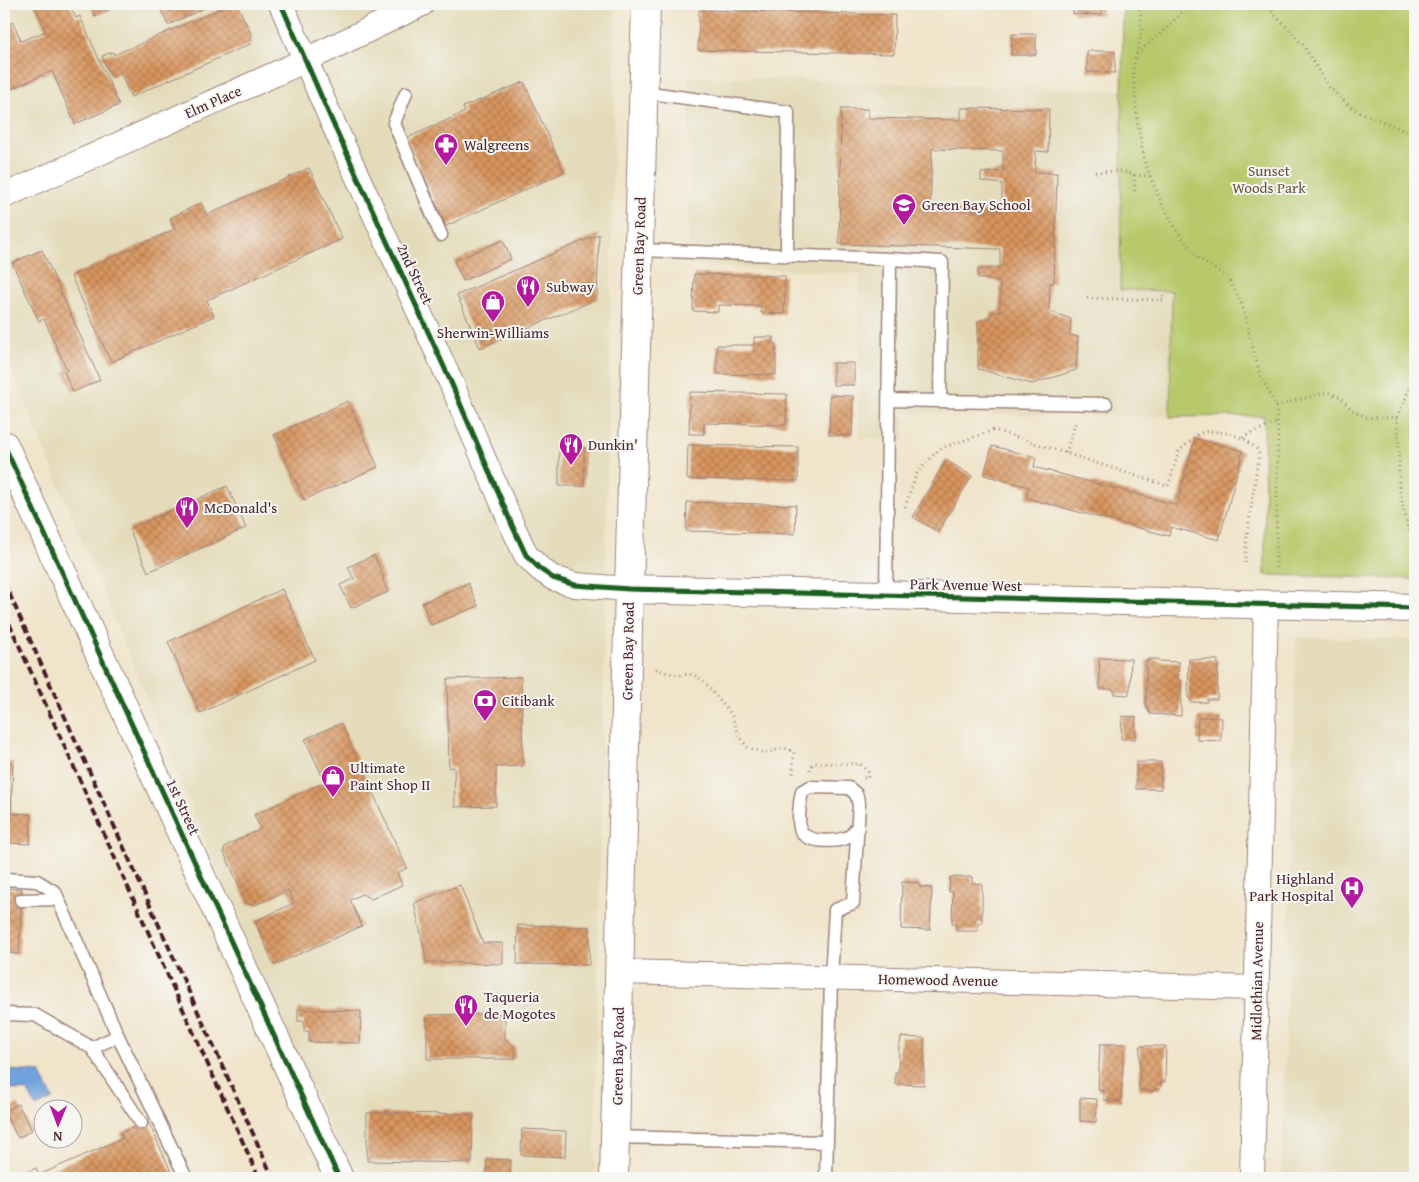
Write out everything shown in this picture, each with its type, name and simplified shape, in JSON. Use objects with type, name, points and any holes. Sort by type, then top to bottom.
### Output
[{"type":"street","name":"2nd Street","points":[[280,4],[453,386],[526,555]]},
{"type":"street","name":"Elm Place","points":[[4,196],[306,60],[422,4]]},
{"type":"street","name":"Green Bay Road","points":[[614,1178],[646,4]]},
{"type":"street","name":"1st Street","points":[[4,445],[339,1178]]},
{"type":"street","name":"Park Avenue West","points":[[526,555],[540,569],[553,578],[575,585],[629,589],[1415,608]]},
{"type":"street","name":"Midlothian Avenue","points":[[1252,1178],[1266,605]]},
{"type":"street","name":"Homewood Avenue","points":[[620,972],[1257,988]]},
{"type":"lane","points":[[644,92],[788,112],[787,256]]},
{"type":"lane","points":[[406,93],[394,123],[441,236]]},
{"type":"lane","points":[[639,250],[942,262],[940,401]]},
{"type":"lane","points":[[886,595],[890,260]]},
{"type":"lane","points":[[888,400],[1106,404]]},
{"type":"lane","points":[[826,1178],[831,978],[835,910],[853,903],[859,804],[856,794],[849,788],[810,786],[802,791],[799,826],[804,835],[809,838],[837,840],[851,836],[857,828]]},
{"type":"lane","points":[[4,880],[37,881],[55,892],[118,1036],[186,1178]]},
{"type":"lane","points":[[21,900],[58,899]]},
{"type":"lane","points":[[4,1014],[35,1015],[92,1048],[141,1123]]},
{"type":"lane","points":[[92,1048],[118,1036]]},
{"type":"lane","points":[[616,1137],[827,1142]]},
{"type":"path","points":[[1140,4],[1142,31],[1134,69],[1137,118],[1145,163],[1161,202],[1178,231],[1198,258],[1228,278],[1241,302],[1260,375],[1276,406],[1276,569]]},
{"type":"path","points":[[1137,54],[1172,23],[1189,4]]},
{"type":"path","points":[[1265,4],[1303,45],[1328,86],[1353,109],[1415,135]]},
{"type":"path","points":[[1095,172],[1122,171],[1134,175],[1150,176]]},
{"type":"path","points":[[1134,175],[1135,195]]},
{"type":"path","points":[[1087,298],[1163,300],[1164,291]]},
{"type":"path","points":[[1415,375],[1397,418],[1399,488],[1408,528],[1415,538]]},
{"type":"path","points":[[1276,406],[1328,392],[1340,397],[1352,410],[1366,417],[1397,418]]},
{"type":"path","points":[[1066,453],[1081,404]]},
{"type":"path","points":[[1243,438],[1245,435],[1276,423]]},
{"type":"path","points":[[904,510],[918,473],[939,449],[994,430],[1168,486],[1179,452],[1200,433],[1209,431],[1227,433],[1243,438],[1256,448],[1259,454],[1247,535],[1246,566]]},
{"type":"path","points":[[656,669],[668,674],[680,676],[689,674],[698,677],[731,714],[740,737],[747,747],[764,753],[785,748],[794,752],[793,775],[802,776]]},
{"type":"path","points":[[811,776],[810,768],[814,763],[860,764],[868,772],[868,778],[859,778]]},
{"type":"shaded area","points":[[4,4],[616,4],[594,1178],[354,1178],[249,949],[4,350]]},
{"type":"shaded area","name":"Green Bay School","points":[[689,76],[1122,91],[1120,290],[1172,291],[1170,417],[904,413],[904,441],[859,438],[859,274],[688,265]]},
{"type":"shaded area","name":"Highland Park Hospital","points":[[1296,637],[1415,640],[1415,1178],[1282,1178]]},
{"type":"green space","name":"Sunset Woods Park","points":[[1123,4],[1415,4],[1415,579],[1265,575],[1264,416],[1170,417],[1172,291],[1120,290]]},
{"type":"water","points":[[9,1070],[40,1072],[53,1099],[32,1100],[28,1091],[9,1089]]},
{"type":"building","points":[[34,4],[69,4],[76,18],[80,16],[119,105],[75,124],[52,71],[4,92],[4,26],[13,22],[21,41],[46,31]]},
{"type":"building","points":[[90,4],[122,4],[95,16]]},
{"type":"building","points":[[158,4],[206,4],[207,7],[168,25]]},
{"type":"building","points":[[231,4],[237,4],[252,36],[250,44],[131,97],[120,72],[111,77],[102,56],[113,52],[114,55]]},
{"type":"building","points":[[971,4],[1001,4],[1001,8],[971,7]]},
{"type":"building","points":[[1073,4],[1102,4],[1102,15],[1073,14]]},
{"type":"building","points":[[699,10],[895,15],[894,54],[698,50]]},
{"type":"building","points":[[1012,34],[1036,34],[1036,55],[1011,55]]},
{"type":"building","points":[[1087,51],[1115,51],[1115,73],[1087,72]]},
{"type":"building","name":"Walgreens","points":[[524,82],[564,172],[446,226],[407,138],[465,112],[463,107]]},
{"type":"building","name":"Green Bay School","points":[[961,108],[1049,109],[1048,152],[1036,151],[1035,172],[1057,173],[1054,283],[1050,283],[1049,311],[1071,319],[1070,335],[1078,337],[1076,370],[1032,384],[978,369],[978,321],[991,318],[991,313],[1000,311],[1000,282],[978,278],[978,270],[1000,267],[1000,249],[839,244],[841,109],[868,109],[868,118],[961,120]],"holes":[[[932,149],[1003,151],[1003,171],[981,173],[981,181],[1002,184],[1002,212],[930,210]]]},
{"type":"building","points":[[309,168],[342,239],[207,300],[214,316],[111,362],[71,276],[175,229],[170,218],[201,203],[207,215]]},
{"type":"building","points":[[599,234],[597,299],[480,348],[457,295]]},
{"type":"building","points":[[503,240],[511,259],[463,281],[454,261]]},
{"type":"building","points":[[42,250],[100,380],[73,392],[64,372],[67,370],[44,319],[39,321],[12,263]]},
{"type":"building","points":[[694,274],[785,276],[784,314],[761,313],[761,306],[718,305],[718,312],[693,311]]},
{"type":"building","points":[[754,337],[773,337],[773,343],[776,343],[776,375],[717,374],[717,345],[754,345]]},
{"type":"building","points":[[833,363],[854,363],[854,385],[833,385]]},
{"type":"building","points":[[690,392],[787,394],[786,425],[704,423],[704,434],[689,434]]},
{"type":"building","points":[[830,395],[853,396],[852,436],[829,435]]},
{"type":"building","points":[[348,401],[378,467],[304,500],[274,435]]},
{"type":"building","points":[[1195,438],[1243,451],[1219,540],[1171,527],[1169,536],[1026,498],[1029,487],[984,475],[992,446],[1036,457],[1034,467],[1177,505]]},
{"type":"building","points":[[688,445],[798,447],[798,481],[687,479]]},
{"type":"building","name":"Dunkin'","points":[[559,447],[584,447],[584,486],[559,486]]},
{"type":"building","points":[[946,460],[972,476],[938,532],[913,517]]},
{"type":"building","name":"McDonald's","points":[[227,486],[246,528],[148,572],[129,529]]},
{"type":"building","points":[[687,502],[796,505],[795,534],[686,531]]},
{"type":"building","points":[[374,555],[388,592],[351,608],[340,585],[354,579],[348,567]]},
{"type":"building","points":[[468,583],[478,606],[431,625],[422,603]]},
{"type":"building","points":[[282,589],[315,660],[200,713],[168,642]]},
{"type":"building","points":[[1099,658],[1131,659],[1129,695],[1114,694],[1114,689],[1100,689]]},
{"type":"building","points":[[1149,659],[1179,662],[1178,680],[1181,680],[1181,716],[1150,714],[1146,705],[1146,661],[1149,661]]},
{"type":"building","points":[[1189,659],[1218,660],[1217,699],[1207,699],[1207,702],[1190,702],[1190,698],[1188,698]]},
{"type":"building","name":"Citibank","points":[[521,677],[523,766],[496,767],[496,806],[455,807],[454,767],[449,768],[447,679]]},
{"type":"building","points":[[1122,716],[1136,717],[1135,739],[1121,739]]},
{"type":"building","points":[[1198,717],[1222,718],[1221,741],[1197,740]]},
{"type":"building","name":"Ultimate Paint Shop II","points":[[341,723],[407,868],[397,873],[402,885],[371,899],[362,894],[350,900],[362,926],[274,965],[255,921],[294,903],[288,890],[255,905],[248,904],[224,853],[224,848],[261,829],[254,815],[325,782],[305,739]]},
{"type":"building","points":[[4,762],[13,762],[11,813],[31,814],[30,844],[4,843]]},
{"type":"building","points":[[1136,762],[1161,762],[1161,789],[1136,789]]},
{"type":"building","points":[[950,877],[972,877],[972,883],[982,884],[982,923],[978,923],[978,931],[956,931],[956,924],[952,924],[953,892],[949,892]]},
{"type":"building","points":[[902,882],[919,883],[920,887],[932,888],[930,930],[901,929]]},
{"type":"building","points":[[460,885],[483,943],[503,943],[503,964],[427,962],[414,903]]},
{"type":"building","points":[[4,888],[22,889],[19,954],[4,953]]},
{"type":"building","points":[[518,925],[590,927],[589,965],[517,964]]},
{"type":"building","points":[[298,1009],[361,1011],[360,1043],[309,1042],[309,1031],[304,1031],[304,1021],[298,1021]]},
{"type":"building","name":"Taqueria de Mogotes","points":[[505,1014],[505,1039],[515,1047],[515,1059],[427,1059],[427,1015]]},
{"type":"building","points":[[901,1037],[924,1038],[924,1085],[895,1084],[895,1072],[898,1072]]},
{"type":"building","points":[[1100,1044],[1124,1044],[1121,1101],[1104,1100],[1104,1091],[1098,1090]]},
{"type":"building","points":[[1140,1046],[1166,1046],[1165,1082],[1161,1082],[1160,1089],[1154,1089],[1154,1091],[1139,1090]]},
{"type":"building","points":[[1080,1098],[1097,1099],[1096,1122],[1080,1121]]},
{"type":"building","points":[[18,1104],[32,1130],[18,1138],[4,1112]]},
{"type":"building","points":[[367,1113],[473,1114],[472,1163],[367,1161]]},
{"type":"building","points":[[148,1121],[174,1178],[14,1178],[36,1168],[39,1175],[123,1138],[120,1133]]},
{"type":"building","points":[[522,1129],[566,1131],[565,1157],[521,1155]]},
{"type":"building","points":[[487,1159],[511,1160],[510,1178],[486,1178]]},
{"type":"railway","points":[[4,582],[273,1178]]},
{"type":"railway","points":[[4,612],[259,1178]]},
{"type":"cycle path","points":[[281,4],[450,380],[526,555],[540,569],[553,578],[575,585],[629,589],[1415,608]]},
{"type":"cycle path","points":[[4,445],[339,1178]]},
{"type":"place","name":"Walgreens","points":[[446,166]]},
{"type":"place","name":"Green Bay School","points":[[904,226]]},
{"type":"place","name":"Subway","points":[[528,308]]},
{"type":"place","name":"Sherwin-Williams","points":[[493,323]]},
{"type":"place","name":"Dunkin'","points":[[571,466]]},
{"type":"place","name":"McDonald's","points":[[187,529]]},
{"type":"place","name":"Citibank","points":[[485,722]]},
{"type":"place","name":"Ultimate Paint Shop II","points":[[333,798]]},
{"type":"place","name":"Highland Park Hospital","points":[[1352,909]]},
{"type":"place","name":"Taqueria de Mogotes","points":[[466,1027]]}]
